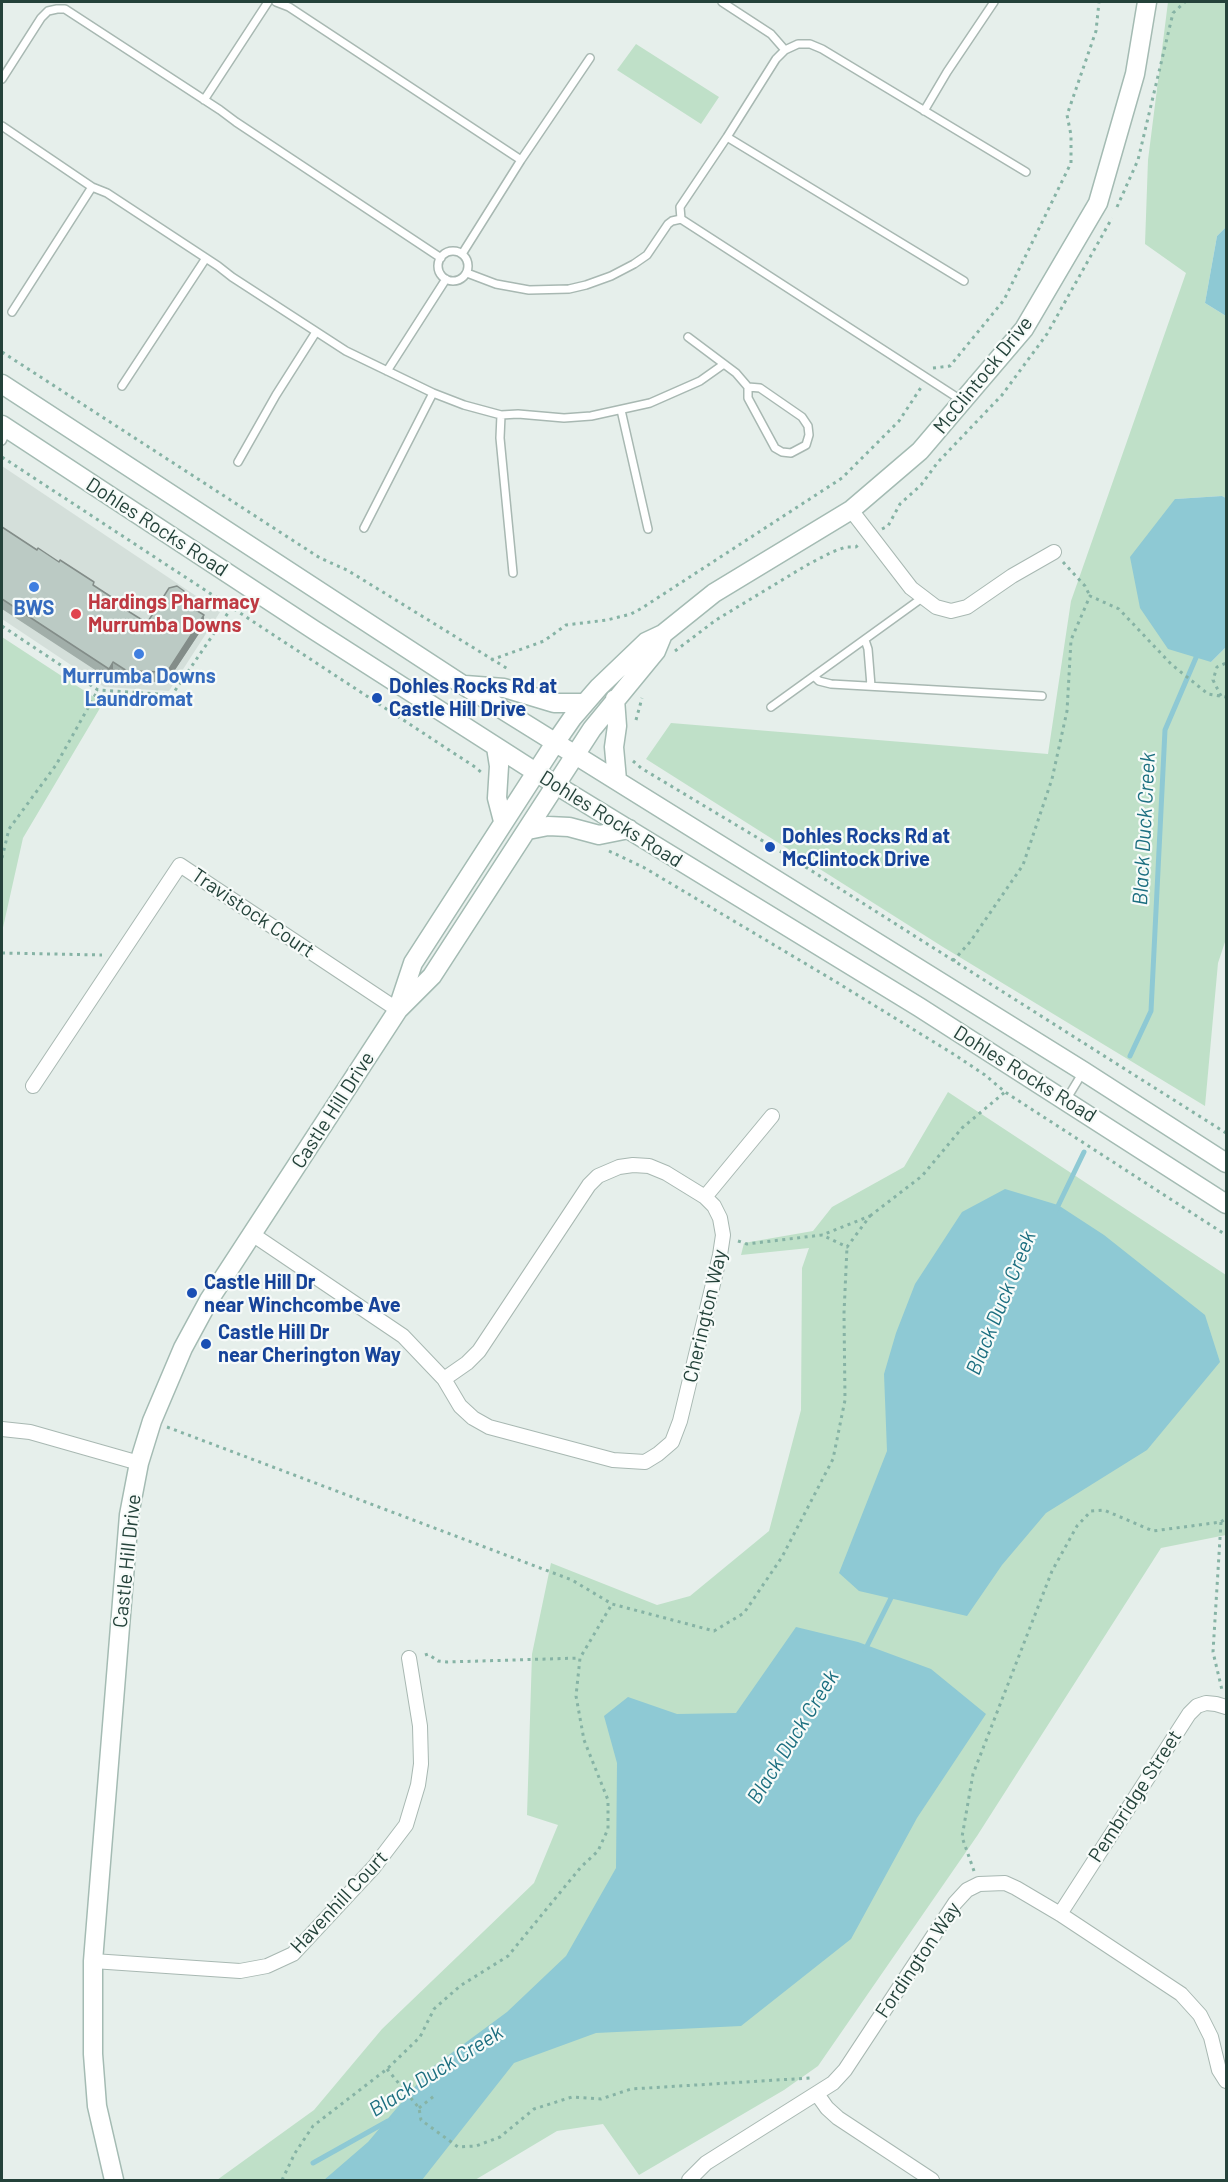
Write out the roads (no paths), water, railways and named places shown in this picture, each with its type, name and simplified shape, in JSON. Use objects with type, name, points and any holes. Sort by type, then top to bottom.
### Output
[{"type":"main road","name":"McClintock Drive","points":[[535,772],[585,703],[646,642],[663,634],[714,593],[851,510],[920,451],[1024,329],[1098,203],[1135,74],[1147,2]]},
{"type":"main road","name":"Dohles Rocks Road","points":[[2,384],[463,685],[1227,1163]]},
{"type":"main road","name":"Dohles Rocks Road","points":[[4,432],[535,772],[919,1007],[1227,1204]]},
{"type":"main road","name":"McClintock Drive","points":[[556,785],[592,729],[656,651],[663,634]]},
{"type":"main road","points":[[463,685],[504,688],[554,703],[585,703]]},
{"type":"main road","points":[[615,699],[617,726],[614,747],[617,780]]},
{"type":"main road","points":[[496,747],[499,766],[497,798],[503,821]]},
{"type":"main road","name":"Castle Hill Drive","points":[[398,1010],[413,963],[535,772]]},
{"type":"main road","name":"Castle Hill Drive","points":[[114,2181],[97,2106],[93,2054],[93,1961],[129,1515],[139,1463],[152,1421],[183,1348],[209,1300],[398,1010],[432,976],[556,785]]},
{"type":"main road","points":[[528,830],[548,826],[569,827],[599,835],[629,829]]},
{"type":"street","points":[[851,510],[922,598],[936,608],[951,611],[967,607],[1012,576],[1054,552]]},
{"type":"street","name":"Travistock Court","points":[[33,1086],[180,865],[398,1010]]},
{"type":"street","points":[[705,1197],[772,1116]]},
{"type":"street","name":"Cherington Way","points":[[252,1234],[403,1336],[444,1379],[460,1406],[473,1418],[489,1427],[613,1460],[645,1462],[672,1442],[680,1421],[720,1255],[723,1235],[720,1218],[714,1206],[705,1197],[666,1173],[649,1166],[619,1167],[598,1176],[589,1185],[479,1351],[467,1363],[444,1379]]},
{"type":"street","points":[[2,1429],[30,1432],[139,1463]]},
{"type":"street","name":"Havenhill Court","points":[[93,1961],[240,1971],[267,1966],[293,1954],[374,1867],[406,1825],[422,1764],[420,1726],[409,1658]]},
{"type":"street","name":"Pembridge Street","points":[[1060,1914],[1189,1714],[1197,1706],[1206,1703],[1226,1707]]},
{"type":"street","name":"Fordington Way","points":[[688,2181],[706,2163],[729,2147],[833,2083],[845,2070],[955,1903],[967,1890],[979,1884],[1005,1883],[1060,1914]]},
{"type":"street","points":[[1060,1914],[1181,1994],[1200,2015],[1211,2037],[1219,2070],[1227,2081]]},
{"type":"street","points":[[818,2094],[827,2108],[838,2118],[932,2181]]},
{"type":"lane","points":[[204,100],[268,2]]},
{"type":"lane","points":[[276,2],[289,7],[521,160]]},
{"type":"lane","points":[[722,2],[771,34],[785,50]]},
{"type":"lane","points":[[924,111],[994,2]]},
{"type":"lane","points":[[2,79],[41,18],[48,11],[65,9],[441,258]]},
{"type":"lane","points":[[681,219],[680,207],[776,59],[785,50],[798,44],[810,44],[822,49],[1026,172]]},
{"type":"lane","points":[[462,254],[521,160],[590,58]]},
{"type":"lane","points":[[2,126],[346,351],[432,393],[464,405],[501,415],[518,414],[564,418],[591,416],[650,403],[700,381],[724,364]]},
{"type":"lane","points":[[727,137],[964,281]]},
{"type":"lane","points":[[12,312],[92,187]]},
{"type":"lane","points":[[467,273],[496,284],[530,290],[586,285],[612,276],[647,255],[672,221],[681,219],[963,402]]},
{"type":"lane","points":[[449,252],[462,254],[468,263],[467,273],[458,281],[446,279],[439,269],[441,258],[449,252]]},
{"type":"lane","points":[[122,386],[206,258]]},
{"type":"lane","points":[[387,371],[446,279]]},
{"type":"lane","points":[[238,462],[276,395],[316,332]]},
{"type":"lane","points":[[688,337],[736,373],[748,387],[748,398],[775,448],[791,453],[806,445],[810,435],[808,426],[802,417],[760,388],[748,387]]},
{"type":"lane","points":[[364,528],[432,393]]},
{"type":"lane","points":[[621,410],[648,528]]},
{"type":"lane","points":[[501,415],[500,438],[513,573]]},
{"type":"lane","points":[[771,707],[922,598]]},
{"type":"lane","points":[[865,640],[868,649],[871,686]]},
{"type":"lane","points":[[814,676],[823,683],[1042,696]]},
{"type":"lane","points":[[1066,1100],[1083,1071]]},
{"type":"water","points":[[1226,227],[1226,316],[1205,303],[1217,236]]},
{"type":"water","points":[[1222,496],[1226,498],[1226,647],[1211,662],[1168,649],[1140,608],[1130,557],[1175,499]]},
{"type":"water","points":[[1005,1189],[1058,1205],[1104,1235],[1205,1315],[1220,1362],[1147,1450],[1046,1513],[1002,1565],[967,1616],[859,1591],[839,1573],[887,1451],[884,1374],[896,1333],[915,1284],[962,1212]]},
{"type":"water","points":[[796,1627],[858,1642],[931,1669],[986,1714],[917,1818],[851,1939],[741,2026],[596,2033],[514,2063],[422,2180],[324,2180],[368,2142],[430,2069],[507,2012],[566,1956],[616,1868],[617,1763],[604,1716],[628,1697],[677,1714],[736,1713]]},
{"type":"waterway","name":"Black Duck Creek","points":[[1130,1056],[1151,1011],[1165,730],[1198,653]]},
{"type":"waterway","name":"Black Duck Creek","points":[[1056,1210],[1084,1152]]},
{"type":"waterway","name":"Black Duck Creek","points":[[865,1650],[893,1594]]},
{"type":"waterway","name":"Black Duck Creek","points":[[313,2163],[388,2121]]},
{"type":"place","name":"BWS","points":[[34,587]]},
{"type":"place","name":"Hardings Pharmacy Murrumba Downs","points":[[76,614]]},
{"type":"place","name":"Murrumba Downs Laundromat","points":[[139,654]]},
{"type":"place","name":"Dohles Rocks Rd at Castle Hill Drive","points":[[377,698]]},
{"type":"place","name":"Dohles Rocks Rd at McClintock Drive","points":[[770,847]]},
{"type":"place","name":"Castle Hill Dr near Winchcombe Ave","points":[[192,1293]]},
{"type":"place","name":"Castle Hill Dr near Cherington Way","points":[[206,1344]]}]
